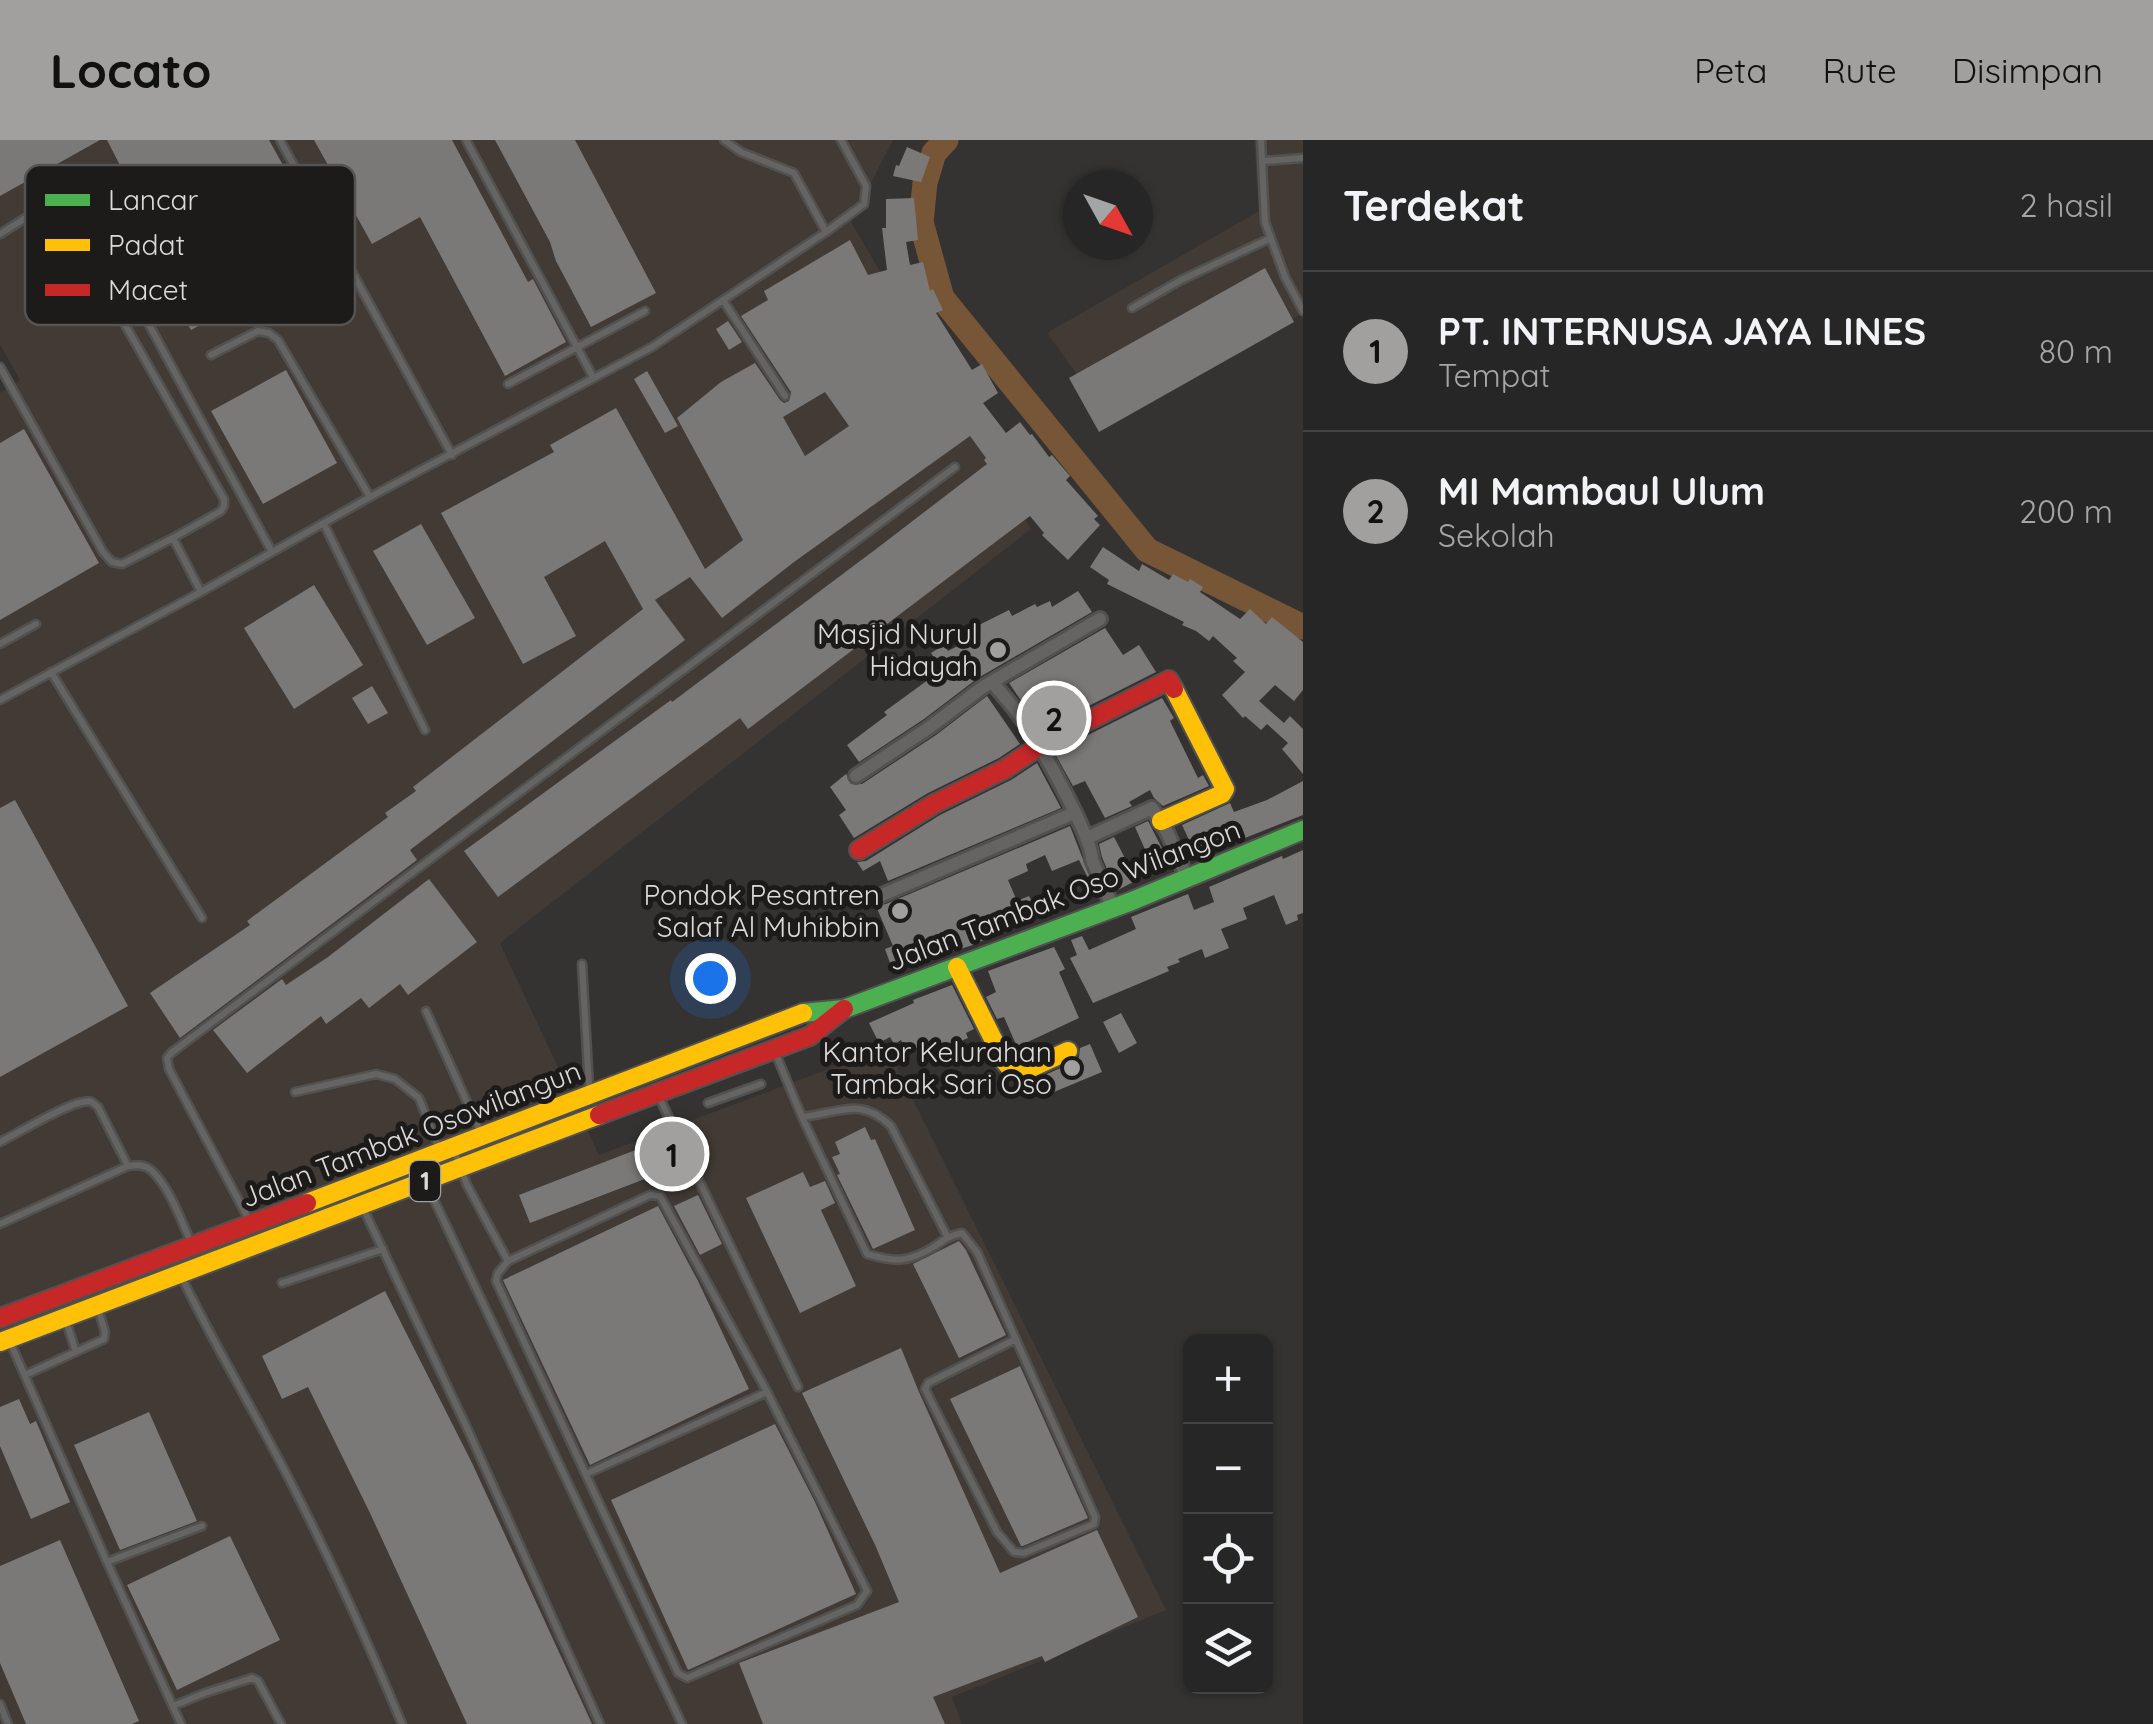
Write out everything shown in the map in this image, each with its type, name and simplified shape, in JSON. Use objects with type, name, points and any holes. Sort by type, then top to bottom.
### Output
[{"type":"main road","points":[[859,850],[1039,746],[1169,680],[1225,789],[1222,794],[1161,821]]},
{"type":"main road","name":"Jalan Tambak Oso Wilangon","points":[[844,1009],[1114,910],[1303,830]]},
{"type":"main road","points":[[957,967],[1010,1068],[1020,1073],[1068,1051]]},
{"type":"main road","name":"Jalan Tambak Osowilangun","points":[[0,1318],[804,1013],[844,1009]]},
{"type":"main road","name":"1","points":[[4,1340],[775,1051],[810,1036],[844,1009]]},
{"type":"street","points":[[856,776],[992,682],[1100,618]]},
{"type":"street","points":[[992,682],[1039,746],[1087,838],[1092,860],[1114,910]]},
{"type":"street","points":[[1087,838],[1150,808],[1161,821],[1188,880]]},
{"type":"street","points":[[869,897],[882,895],[1074,813]]},
{"type":"lane","points":[[280,140],[294,165]]},
{"type":"lane","points":[[466,140],[593,377]]},
{"type":"lane","points":[[724,140],[742,152],[794,173],[826,232]]},
{"type":"lane","points":[[0,700],[652,347],[826,232],[864,204],[866,186],[841,140]]},
{"type":"lane","points":[[1261,140],[1265,222],[1285,277],[1303,311]]},
{"type":"lane","points":[[1262,161],[1303,158]]},
{"type":"lane","points":[[0,234],[25,218]]},
{"type":"lane","points":[[1132,308],[1271,238]]},
{"type":"lane","points":[[355,277],[452,455]]},
{"type":"lane","points":[[723,300],[785,396]]},
{"type":"lane","points":[[508,384],[645,311]]},
{"type":"lane","points":[[0,367],[103,552],[112,562],[122,564],[224,506],[125,325]]},
{"type":"lane","points":[[149,325],[272,552]]},
{"type":"lane","points":[[211,355],[258,332],[269,333],[278,340],[370,497]]},
{"type":"lane","points":[[260,1244],[169,1069],[171,1053],[954,467]]},
{"type":"lane","points":[[324,524],[426,730]]},
{"type":"lane","points":[[173,538],[200,592]]},
{"type":"lane","points":[[0,644],[36,624]]},
{"type":"lane","points":[[51,672],[202,918]]},
{"type":"lane","points":[[582,964],[590,1096]]},
{"type":"lane","points":[[426,1011],[483,1137]]},
{"type":"lane","points":[[766,1028],[802,1117],[866,1254],[891,1261],[909,1259],[938,1245],[947,1236],[962,1233],[977,1252],[1016,1339],[1096,1521],[1024,1553],[1014,1552],[997,1532],[925,1390],[928,1383],[1016,1339]]},
{"type":"lane","points":[[649,1073],[798,1387]]},
{"type":"lane","points":[[295,1092],[376,1074],[395,1079],[419,1098],[454,1172],[508,1261]]},
{"type":"lane","points":[[708,1104],[760,1084]]},
{"type":"lane","points":[[0,1142],[72,1106],[92,1102],[128,1166]]},
{"type":"lane","points":[[802,1117],[861,1108],[878,1113],[891,1126],[947,1236]]},
{"type":"lane","points":[[447,1151],[454,1172]]},
{"type":"lane","points":[[0,1224],[136,1165],[150,1168],[162,1184],[199,1266]]},
{"type":"lane","points":[[426,1181],[682,1724]]},
{"type":"lane","points":[[650,1194],[660,1196],[767,1392],[867,1591],[856,1605],[687,1678],[678,1673],[496,1281],[508,1261],[650,1194]]},
{"type":"lane","points":[[362,1204],[600,1724]]},
{"type":"lane","points":[[282,1283],[383,1249]]},
{"type":"lane","points":[[180,1274],[288,1476],[367,1640],[402,1724]]},
{"type":"lane","points":[[62,1295],[76,1352]]},
{"type":"lane","points":[[25,1375],[104,1338],[96,1306]]},
{"type":"lane","points":[[4,1340],[25,1375],[181,1724]]},
{"type":"lane","points":[[586,1474],[767,1392]]},
{"type":"lane","points":[[106,1562],[202,1526]]},
{"type":"lane","points":[[173,1706],[252,1678],[258,1681],[282,1724]]},
{"type":"lane","points":[[0,1704],[8,1724]]},
{"type":"shaded area","points":[[0,140],[893,140],[851,222],[1031,529],[500,943],[599,1155],[887,1047],[1166,1610],[952,1697],[962,1724],[0,1724],[0,393],[20,380],[0,345]]},
{"type":"shaded area","points":[[1254,140],[1303,140],[1303,316],[1111,421],[1047,333],[1259,211]]},
{"type":"building","points":[[0,140],[100,140],[55,165],[25,165],[25,182],[0,196]]},
{"type":"building","points":[[107,140],[269,140],[283,165],[120,165]]},
{"type":"building","points":[[314,140],[452,140],[528,282],[533,279],[566,342],[505,376],[420,217],[372,244],[355,214],[355,165],[328,165]]},
{"type":"building","points":[[495,140],[575,140],[656,293],[591,327]]},
{"type":"building","points":[[907,147],[930,157],[921,182],[893,176]]},
{"type":"building","points":[[914,198],[918,240],[906,242],[910,265],[923,262],[930,291],[933,289],[943,310],[936,313],[972,370],[982,364],[998,393],[983,403],[1006,433],[1020,422],[1032,434],[1070,476],[1066,480],[1098,516],[1094,519],[1100,525],[1068,560],[1042,535],[1030,516],[748,729],[740,718],[498,897],[464,851],[880,546],[987,464],[986,458],[970,436],[722,618],[690,577],[655,600],[685,640],[410,850],[417,860],[180,1038],[150,993],[250,925],[247,921],[388,817],[385,813],[416,791],[413,787],[643,609],[605,541],[544,577],[576,636],[523,664],[441,513],[554,452],[550,445],[616,408],[705,569],[743,540],[677,418],[721,382],[755,363],[780,400],[789,401],[791,392],[741,316],[768,300],[764,291],[850,240],[868,275],[887,270],[882,228],[886,228],[886,199]],"holes":[[[825,392],[849,426],[805,456],[783,417]]]},
{"type":"building","points":[[1265,268],[1294,322],[1099,432],[1069,378]]},
{"type":"building","points":[[728,321],[742,342],[729,350],[716,329]]},
{"type":"building","points":[[286,370],[337,463],[263,504],[211,411]]},
{"type":"building","points":[[647,371],[678,426],[665,433],[634,379]]},
{"type":"building","points":[[24,429],[99,563],[0,620],[0,443]]},
{"type":"building","points":[[421,524],[475,618],[427,645],[373,551]]},
{"type":"building","points":[[1103,547],[1139,571],[1142,564],[1169,580],[1173,574],[1188,582],[1190,579],[1203,587],[1200,592],[1240,619],[1250,609],[1266,624],[1272,617],[1303,642],[1303,690],[1294,701],[1275,685],[1259,701],[1284,723],[1290,716],[1303,729],[1303,774],[1282,749],[1288,743],[1267,724],[1261,730],[1243,718],[1222,695],[1245,672],[1233,661],[1237,658],[1213,636],[1209,641],[1182,625],[1184,622],[1107,584],[1109,580],[1090,567]]},
{"type":"building","points":[[314,585],[363,665],[294,709],[244,628]]},
{"type":"building","points":[[1078,591],[1092,612],[978,678],[859,762],[847,745],[932,677],[923,664],[933,656],[931,653],[944,645],[948,651],[979,635],[975,627],[1009,610],[1012,616],[1035,604],[1037,607],[1050,601],[1052,607]]},
{"type":"building","points":[[1105,628],[1123,655],[1139,645],[1156,672],[1041,730],[1009,683]]},
{"type":"building","points":[[372,686],[388,713],[368,724],[352,698]]},
{"type":"building","points":[[987,696],[1020,744],[854,838],[839,815],[846,810],[830,787],[846,774],[851,784],[862,784]]},
{"type":"building","points":[[1162,698],[1198,778],[1203,775],[1209,786],[1163,806],[1150,790],[1129,802],[1132,806],[1105,818],[1085,781],[1073,786],[1054,752]]},
{"type":"building","points":[[1037,763],[1061,808],[888,881],[880,861],[863,871],[857,862],[866,861],[940,815]]},
{"type":"building","points":[[1303,781],[1303,815],[1197,857],[1182,825],[1230,803],[1234,812],[1267,800]]},
{"type":"building","points":[[15,800],[128,1006],[0,1077],[0,808]]},
{"type":"building","points":[[1148,821],[1167,858],[1152,866],[1154,871],[1116,891],[1099,844],[1114,837],[1128,864],[1147,854],[1135,827]]},
{"type":"building","points":[[1070,826],[1098,898],[1079,860],[1052,871],[1045,855],[1026,864],[1028,871],[1008,880],[1017,901],[1029,896],[1037,912],[970,946],[946,953],[943,944],[890,963],[885,949],[893,946],[876,906]]},
{"type":"building","points":[[1303,850],[1303,913],[1297,915],[1298,920],[1286,925],[1274,895],[1243,908],[1247,919],[1221,929],[1229,948],[1205,958],[1202,949],[1178,959],[1180,962],[1167,967],[1169,971],[1093,1003],[1070,958],[1077,955],[1071,940],[1082,936],[1089,950],[1136,929],[1131,917],[1188,894],[1194,910],[1214,902],[1209,887]]},
{"type":"building","points":[[429,879],[477,942],[408,995],[400,984],[369,1008],[361,998],[326,1024],[321,1016],[247,1073],[213,1030],[282,979],[286,985],[328,957]]},
{"type":"building","points":[[1054,947],[1065,969],[1059,972],[1079,1018],[1017,1047],[1004,1017],[997,1019],[986,997],[996,992],[988,971]]},
{"type":"building","points":[[952,985],[974,1029],[966,1033],[968,1038],[928,1058],[923,1045],[906,1052],[901,1040],[894,1044],[890,1037],[879,1043],[869,1023]]},
{"type":"building","points":[[1121,1013],[1137,1043],[1119,1053],[1103,1022]]},
{"type":"building","name":"Kantor Kelurahan Tambak Sari Oso","points":[[1090,1044],[1102,1072],[1054,1092],[1047,1074],[1074,1062],[1080,1048]]},
{"type":"building","points":[[865,1127],[871,1140],[875,1139],[915,1230],[873,1249],[832,1157],[840,1154],[835,1142]]},
{"type":"building","points":[[666,1135],[681,1159],[662,1167],[663,1172],[530,1223],[519,1195]]},
{"type":"building","points":[[803,1172],[810,1187],[825,1181],[835,1203],[821,1210],[856,1286],[800,1313],[746,1198]]},
{"type":"building","points":[[698,1195],[722,1244],[700,1255],[674,1206]]},
{"type":"building","points":[[658,1206],[749,1389],[590,1465],[503,1280]]},
{"type":"building","points":[[959,1241],[1006,1335],[959,1358],[913,1264]]},
{"type":"building","points":[[385,1291],[472,1463],[592,1724],[467,1724],[308,1387],[282,1399],[262,1356]]},
{"type":"building","points":[[901,1348],[1000,1573],[1097,1530],[1138,1617],[1045,1662],[1042,1656],[933,1697],[945,1724],[763,1724],[739,1663],[899,1602],[802,1393]]},
{"type":"building","points":[[1020,1366],[1088,1518],[1023,1546],[950,1399]]},
{"type":"building","points":[[19,1399],[30,1424],[36,1421],[70,1502],[31,1519],[0,1446],[0,1407]]},
{"type":"building","points":[[149,1412],[197,1521],[120,1550],[74,1445]]},
{"type":"building","points":[[775,1424],[856,1594],[688,1670],[611,1500]]},
{"type":"building","points":[[230,1536],[280,1640],[177,1690],[127,1585]]},
{"type":"building","points":[[60,1540],[139,1721],[132,1724],[26,1724],[0,1663],[0,1566]]},
{"type":"waterway","points":[[946,140],[934,153],[925,183],[921,222],[942,298],[1147,550],[1303,627]]},
{"type":"traffic: fast","points":[[803,1013],[844,1009],[1132,901],[1303,830]]},
{"type":"traffic: slow","points":[[1161,821],[1222,794],[1225,789],[1174,689]]},
{"type":"traffic: slow","points":[[957,967],[1010,1068],[1020,1073],[1068,1051]]},
{"type":"traffic: slow","points":[[307,1203],[803,1013]]},
{"type":"traffic: slow","points":[[0,1342],[599,1115]]},
{"type":"traffic: jam","points":[[859,850],[1044,743],[1169,680],[1174,689]]},
{"type":"traffic: jam","points":[[599,1115],[810,1036],[844,1009]]},
{"type":"traffic: jam","points":[[0,1318],[307,1203]]},
{"type":"place","name":"Masjid Nurul Hidayah","points":[[998,650]]},
{"type":"place","name":"MI Mambaul Ulum","points":[[1054,718]]},
{"type":"place","name":"Pondok Pesantren Salaf Al Muhibbin","points":[[900,911]]},
{"type":"place","name":"Kantor Kelurahan Tambak Sari Oso","points":[[1072,1068]]},
{"type":"place","name":"PT. INTERNUSA JAYA LINES","points":[[672,1154]]}]
